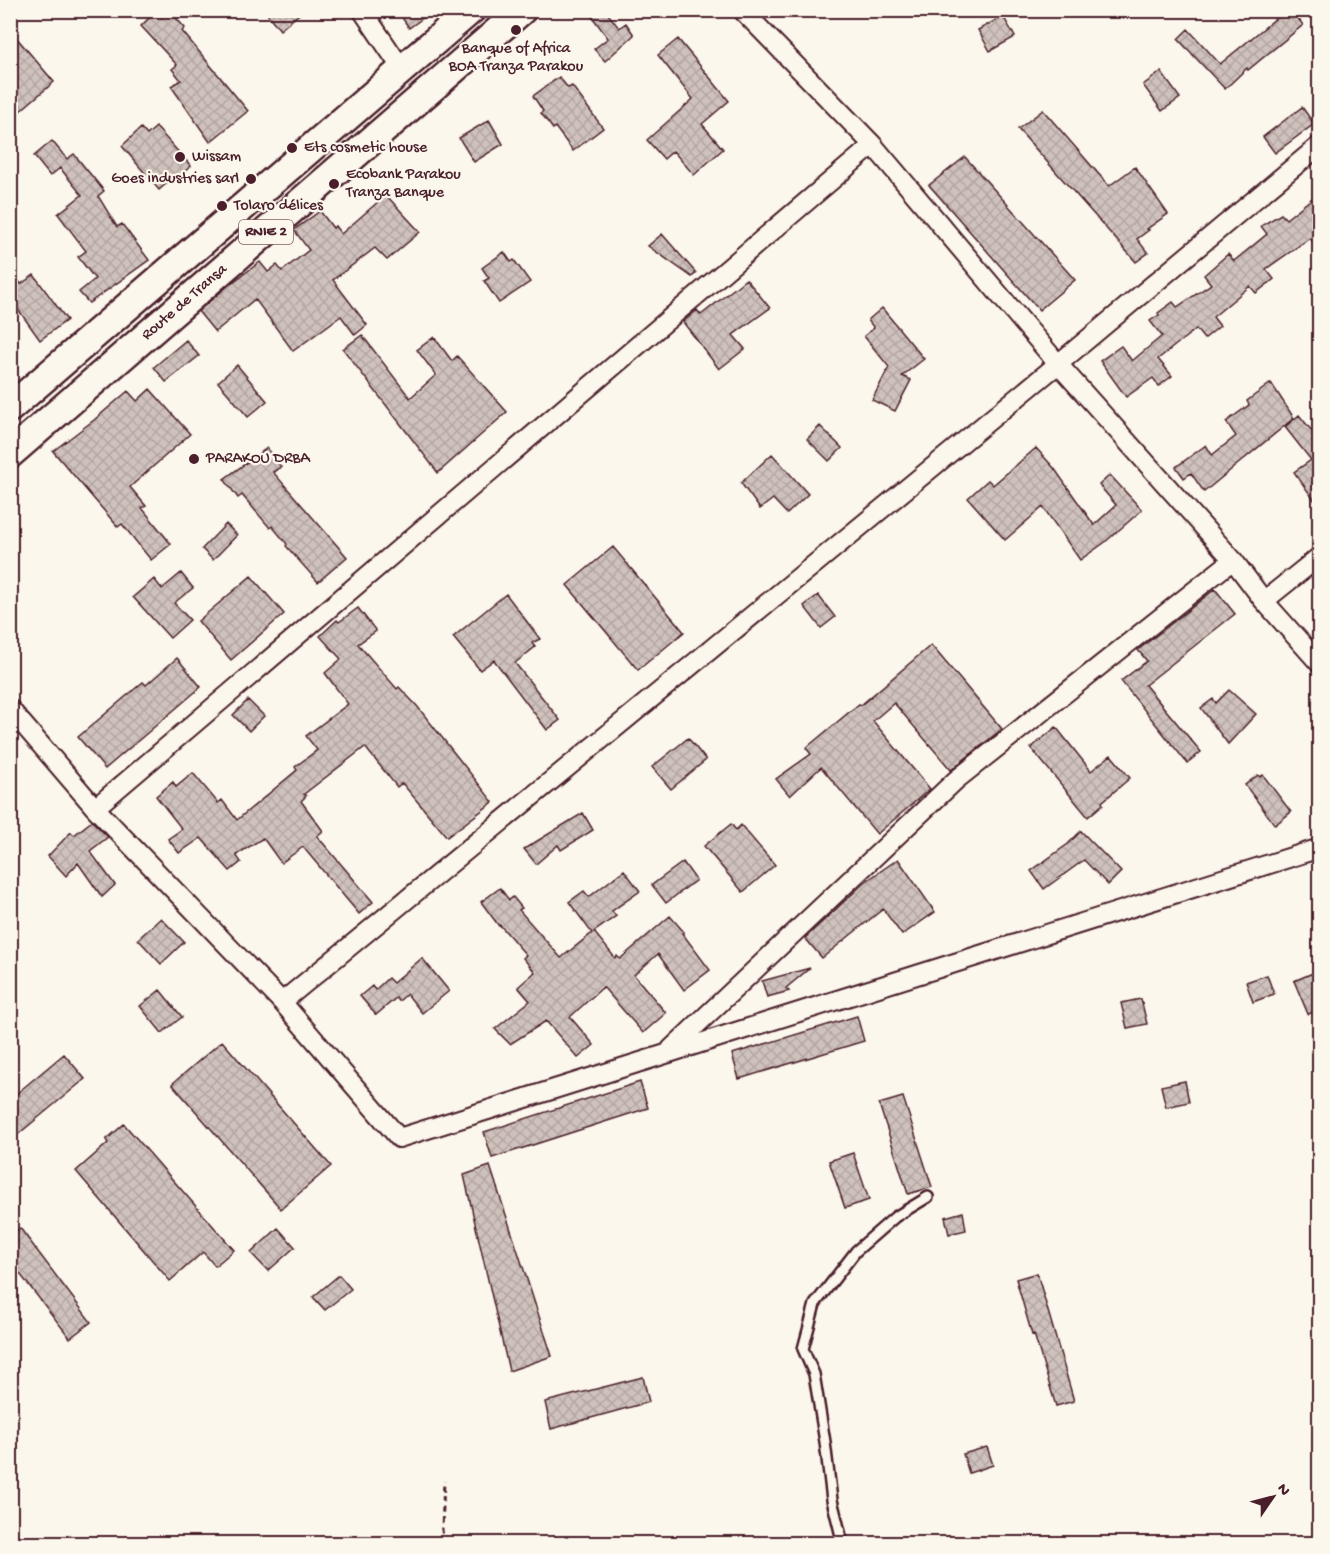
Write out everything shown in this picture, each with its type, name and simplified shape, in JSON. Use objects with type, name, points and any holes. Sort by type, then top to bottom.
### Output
[{"type":"main road","name":"RNIE 2","points":[[10,408],[471,10]]},
{"type":"main road","name":"Route de Transa","points":[[10,454],[522,10]]},
{"type":"street","points":[[362,10],[402,69]]},
{"type":"street","points":[[742,10],[873,145],[1058,364],[1233,560],[1264,601],[1320,664]]},
{"type":"street","points":[[95,808],[873,145]]},
{"type":"street","points":[[282,1002],[1058,364],[1320,145]]},
{"type":"street","points":[[1264,601],[1320,556]]},
{"type":"street","points":[[668,1053],[956,780],[1233,560]]},
{"type":"street","points":[[10,709],[95,808],[282,1002],[399,1138],[1320,848]]},
{"type":"lane","points":[[843,1544],[832,1500],[814,1374],[804,1349],[815,1304],[856,1251],[896,1217],[928,1197]]},
{"type":"path","points":[[444,1481],[442,1530],[444,1544]]},
{"type":"building","points":[[157,10],[169,10],[185,28],[182,31],[248,111],[210,142],[171,86],[181,80],[172,69],[177,65],[141,26]]},
{"type":"building","points":[[264,10],[304,10],[280,30]]},
{"type":"building","points":[[397,10],[434,10],[409,28]]},
{"type":"building","points":[[587,10],[605,10],[619,28],[626,23],[634,35],[605,61],[594,49],[608,38]]},
{"type":"building","points":[[1286,10],[1292,10],[1303,25],[1248,70],[1247,68],[1225,89],[1178,39],[1188,29],[1220,64]]},
{"type":"building","points":[[1003,16],[1015,37],[990,51],[978,30]]},
{"type":"building","points":[[10,30],[54,82],[20,111],[10,100]]},
{"type":"building","points":[[678,39],[729,101],[702,124],[723,149],[694,175],[673,151],[664,159],[647,140],[693,99],[658,55]]},
{"type":"building","points":[[1161,72],[1180,98],[1162,111],[1143,85]]},
{"type":"building","points":[[559,77],[568,88],[572,86],[603,128],[573,151],[541,113],[543,111],[533,96]]},
{"type":"building","points":[[1302,107],[1314,124],[1275,153],[1263,137]]},
{"type":"building","points":[[1043,110],[1109,186],[1135,167],[1168,214],[1137,239],[1148,253],[1136,262],[1018,129]]},
{"type":"building","points":[[489,120],[503,144],[474,162],[459,138]]},
{"type":"building","points":[[156,127],[191,166],[159,190],[122,146],[141,128],[147,135]]},
{"type":"building","points":[[52,141],[67,159],[74,154],[104,191],[98,196],[117,227],[122,224],[149,260],[89,303],[79,292],[95,279],[78,257],[86,251],[58,214],[82,195],[60,168],[50,176],[34,156]]},
{"type":"building","points":[[965,157],[1075,280],[1039,310],[929,185]]},
{"type":"building","points":[[1320,192],[1320,251],[1310,238],[1266,269],[1274,279],[1256,293],[1250,286],[1213,317],[1220,326],[1204,339],[1196,329],[1158,359],[1172,376],[1159,386],[1153,378],[1126,397],[1100,361],[1121,346],[1132,361],[1162,336],[1150,321],[1159,315],[1158,313],[1173,302],[1177,307],[1211,284],[1204,275],[1228,254],[1234,261],[1267,234],[1261,226],[1281,214],[1286,219]]},
{"type":"building","points":[[386,195],[420,232],[387,260],[375,248],[333,280],[367,325],[355,335],[341,316],[293,351],[255,299],[215,332],[198,311],[260,262],[268,272],[277,265],[282,271],[309,250],[294,230],[320,211],[333,228],[335,226],[341,234]]},
{"type":"building","points":[[662,234],[696,273],[692,277],[648,246]]},
{"type":"building","points":[[504,252],[511,262],[514,260],[530,282],[499,303],[484,281],[489,278],[482,268]]},
{"type":"building","points":[[10,270],[21,284],[34,275],[67,320],[40,340],[10,298]]},
{"type":"building","points":[[746,279],[770,308],[733,335],[745,349],[719,369],[683,322],[697,310],[701,315]]},
{"type":"building","points":[[882,308],[924,359],[902,376],[911,380],[895,411],[872,400],[889,367],[864,336],[874,328],[868,320]]},
{"type":"building","points":[[362,335],[410,398],[436,375],[417,350],[434,337],[452,361],[457,356],[507,412],[438,473],[343,349]]},
{"type":"building","points":[[186,340],[199,356],[166,382],[154,367]]},
{"type":"building","points":[[237,365],[267,401],[248,417],[218,382]]},
{"type":"building","points":[[1271,383],[1294,418],[1204,492],[1191,473],[1184,478],[1176,467],[1206,445],[1212,455],[1236,436],[1226,422],[1249,405],[1247,401]]},
{"type":"building","points":[[150,389],[190,434],[130,487],[146,506],[142,508],[171,544],[151,560],[122,524],[118,527],[53,451],[128,391],[137,401]]},
{"type":"building","points":[[1299,415],[1320,441],[1320,508],[1294,472],[1311,460],[1285,427]]},
{"type":"building","points":[[820,426],[842,448],[829,461],[807,439]]},
{"type":"building","points":[[267,448],[281,467],[273,472],[347,557],[318,582],[286,546],[287,544],[272,526],[270,528],[242,495],[238,498],[224,479]]},
{"type":"building","points":[[1036,448],[1054,468],[1094,525],[1116,505],[1099,485],[1110,475],[1142,510],[1104,543],[1080,560],[1043,507],[1005,540],[968,498],[988,480],[993,485]]},
{"type":"building","points":[[772,454],[808,494],[787,514],[773,499],[760,509],[741,483]]},
{"type":"building","points":[[226,524],[237,535],[213,560],[202,549]]},
{"type":"building","points":[[613,547],[684,632],[638,670],[567,585]]},
{"type":"building","points":[[181,573],[193,588],[174,603],[190,620],[170,638],[133,597],[154,579],[162,589]]},
{"type":"building","points":[[251,576],[284,614],[231,660],[198,621]]},
{"type":"building","points":[[1215,589],[1235,614],[1145,685],[1201,752],[1187,763],[1121,681],[1147,661],[1138,650]]},
{"type":"building","points":[[506,594],[540,639],[532,643],[535,647],[515,663],[560,720],[547,730],[494,660],[480,670],[453,637]]},
{"type":"building","points":[[818,595],[835,617],[821,628],[804,606]]},
{"type":"building","points":[[358,608],[376,631],[358,644],[397,689],[399,687],[417,706],[493,802],[447,837],[402,783],[397,787],[365,747],[304,794],[306,796],[301,801],[323,831],[317,836],[373,902],[359,914],[303,847],[281,863],[263,838],[236,855],[241,862],[230,871],[201,838],[179,853],[168,839],[182,829],[156,796],[173,782],[176,787],[193,773],[218,803],[222,800],[237,820],[297,770],[295,767],[317,750],[306,736],[348,704],[325,673],[341,659],[320,636],[337,620],[339,622]]},
{"type":"building","points":[[931,645],[1002,729],[951,770],[894,703],[873,721],[930,789],[877,834],[821,767],[790,796],[776,779],[811,754],[806,748]]},
{"type":"building","points":[[177,658],[201,687],[105,769],[78,737],[143,682],[146,685]]},
{"type":"building","points":[[1229,690],[1256,714],[1228,744],[1201,708],[1213,699],[1216,703]]},
{"type":"building","points":[[248,700],[264,716],[249,731],[233,715]]},
{"type":"building","points":[[1056,727],[1091,771],[1111,755],[1130,778],[1088,817],[1031,748]]},
{"type":"building","points":[[688,738],[706,760],[671,789],[652,767]]},
{"type":"building","points":[[1258,775],[1260,777],[1263,775],[1291,812],[1275,825],[1245,785]]},
{"type":"building","points":[[583,813],[593,830],[561,850],[558,845],[536,864],[524,849]]},
{"type":"building","points":[[92,821],[108,837],[90,851],[115,885],[102,897],[78,863],[66,876],[48,856],[71,832],[74,835]]},
{"type":"building","points":[[731,824],[736,830],[741,825],[775,865],[743,892],[704,846]]},
{"type":"building","points":[[1081,831],[1121,872],[1108,885],[1084,860],[1044,889],[1031,871],[1068,844]]},
{"type":"building","points":[[898,859],[935,912],[902,935],[883,909],[822,958],[805,938],[865,882]]},
{"type":"building","points":[[683,862],[696,880],[666,903],[652,885]]},
{"type":"building","points":[[624,870],[640,891],[612,911],[616,916],[594,932],[615,958],[617,956],[620,959],[670,916],[710,970],[684,990],[658,954],[634,975],[666,1013],[643,1033],[603,987],[570,1017],[594,1045],[578,1058],[546,1021],[510,1044],[495,1029],[530,1001],[518,987],[535,972],[523,958],[526,955],[499,926],[481,902],[500,888],[509,900],[513,897],[522,908],[519,910],[561,958],[592,933],[569,902],[584,891],[589,897]]},
{"type":"building","points":[[161,918],[184,942],[161,964],[138,939]]},
{"type":"building","points":[[422,958],[449,991],[422,1013],[407,994],[399,1001],[396,998],[376,1015],[360,996],[372,986],[375,990],[388,978],[393,983]]},
{"type":"building","points":[[810,968],[786,988],[789,991],[767,997],[762,981]]},
{"type":"building","points":[[1320,970],[1320,1010],[1308,1014],[1294,981]]},
{"type":"building","points":[[1267,975],[1274,994],[1253,1002],[1246,982]]},
{"type":"building","points":[[160,990],[182,1017],[162,1033],[140,1006]]},
{"type":"building","points":[[1141,999],[1147,1024],[1127,1028],[1121,1003]]},
{"type":"building","points":[[857,1016],[864,1041],[739,1079],[732,1054]]},
{"type":"building","points":[[222,1041],[331,1166],[281,1209],[172,1084]]},
{"type":"building","points":[[64,1054],[85,1079],[10,1141],[10,1099]]},
{"type":"building","points":[[1185,1081],[1189,1102],[1166,1107],[1161,1086]]},
{"type":"building","points":[[640,1082],[648,1108],[492,1158],[484,1132]]},
{"type":"building","points":[[903,1097],[932,1187],[908,1194],[879,1104]]},
{"type":"building","points":[[124,1124],[234,1250],[215,1266],[203,1252],[170,1281],[76,1171],[108,1143],[106,1140]]},
{"type":"building","points":[[853,1153],[869,1200],[845,1208],[829,1161]]},
{"type":"building","points":[[490,1166],[552,1356],[509,1371],[464,1175]]},
{"type":"building","points":[[963,1212],[966,1230],[949,1234],[945,1217]]},
{"type":"building","points":[[20,1228],[91,1322],[70,1338],[10,1261],[10,1235]]},
{"type":"building","points":[[278,1228],[295,1247],[268,1271],[251,1253]]},
{"type":"building","points":[[1037,1273],[1074,1401],[1056,1406],[1016,1279]]},
{"type":"building","points":[[339,1275],[351,1289],[325,1310],[313,1297]]},
{"type":"building","points":[[643,1377],[649,1402],[551,1429],[545,1402]]},
{"type":"building","points":[[987,1447],[993,1465],[969,1473],[963,1454]]},
{"type":"place","name":"Banque of Africa BOA Tranza Parakou","points":[[516,30]]},
{"type":"place","name":"Ets cosmetic house","points":[[292,148]]},
{"type":"place","name":"Wissam","points":[[180,157]]},
{"type":"place","name":"Goes industries sarl","points":[[251,179]]},
{"type":"place","name":"Ecobank Parakou Tranza Banque","points":[[334,184]]},
{"type":"place","name":"Tolaro délices","points":[[222,206]]},
{"type":"place","name":"PARAKOU DRBA","points":[[194,459]]}]
